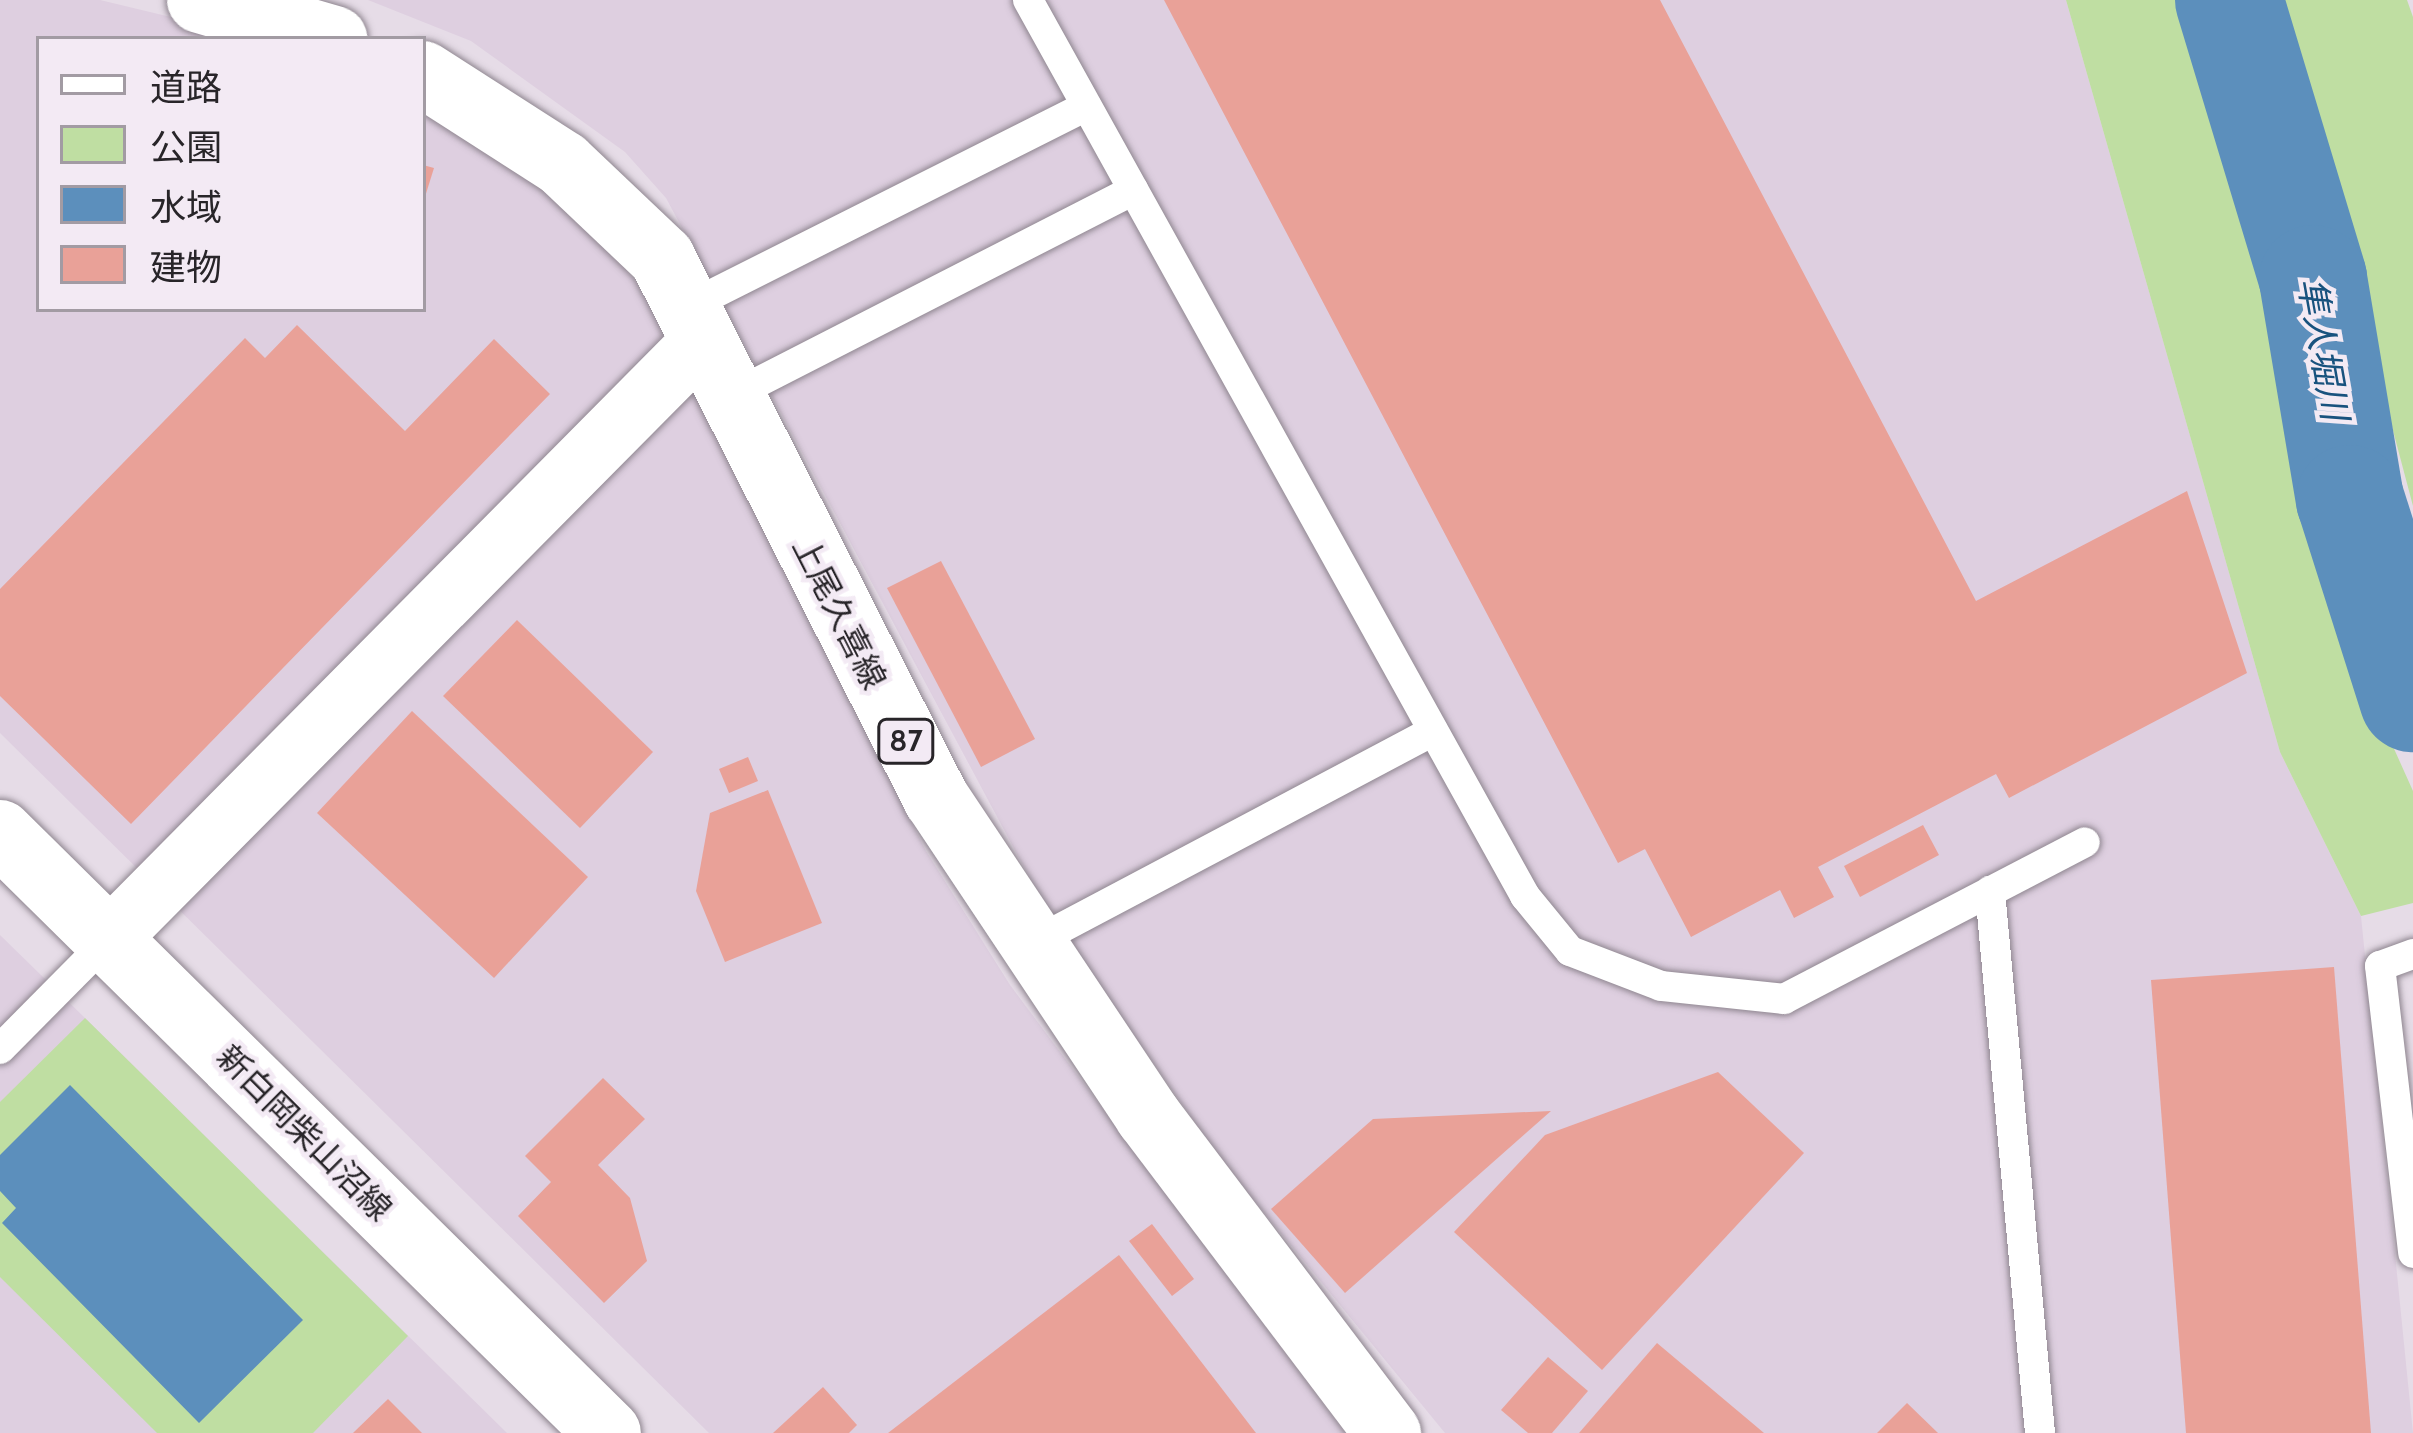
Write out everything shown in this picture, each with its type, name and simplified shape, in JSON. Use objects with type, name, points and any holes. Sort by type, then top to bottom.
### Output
[{"type":"main road","points":[[200,0],[324,36]]},
{"type":"main road","name":"上尾久喜線","points":[[426,76],[563,164],[662,258],[936,798],[1218,1215],[1388,1433]]},
{"type":"main road","name":"新白岡柴山沼線","points":[[0,833],[608,1433]]},
{"type":"street","points":[[108,940],[707,348]]},
{"type":"lane","points":[[1028,0],[1525,896],[1570,951],[1661,986],[1784,999],[2085,842]]},
{"type":"lane","points":[[707,348],[1086,106]]},
{"type":"lane","points":[[707,348],[1133,190]]},
{"type":"lane","points":[[1031,944],[1432,730]]},
{"type":"lane","points":[[1990,891],[2041,1433]]},
{"type":"lane","points":[[0,1048],[108,940]]},
{"type":"lane","points":[[2413,954],[2380,966],[2413,1253]]},
{"type":"shaded area","points":[[0,0],[100,0],[250,36],[36,36],[36,312],[426,312],[426,103],[582,211],[641,289],[926,851],[1010,985],[1345,1433],[709,1433],[0,733]]},
{"type":"shaded area","points":[[368,0],[2066,0],[2280,752],[2361,916],[2413,1433],[1445,1433],[1221,1160],[1048,912],[666,198],[625,152],[471,41]]},
{"type":"shaded area","points":[[0,935],[85,1018],[507,1433],[0,1433]]},
{"type":"green space","points":[[2066,0],[2202,0],[2284,296],[2317,517],[2364,682],[2413,791],[2413,903],[2361,916],[2280,752]]},
{"type":"green space","points":[[2251,0],[2407,0],[2413,17],[2413,506],[2315,136]]},
{"type":"green space","points":[[85,1018],[408,1336],[313,1433],[157,1433],[0,1277],[0,1102]]},
{"type":"water","points":[[70,1085],[303,1320],[199,1423],[2,1223],[16,1208],[0,1191],[0,1155]]},
{"type":"building","points":[[1164,0],[1660,0],[1976,601],[2187,491],[2247,673],[2009,798],[1996,774],[1818,867],[1834,897],[1794,918],[1780,890],[1691,937],[1645,849],[1618,863]]},
{"type":"building","points":[[426,166],[434,168],[426,194]]},
{"type":"building","points":[[297,325],[405,431],[494,339],[550,394],[131,824],[0,696],[0,589],[245,338],[265,358]]},
{"type":"building","points":[[941,561],[1035,739],[981,767],[887,588]]},
{"type":"building","points":[[517,620],[653,752],[580,828],[443,696]]},
{"type":"building","points":[[412,711],[588,877],[494,978],[317,813]]},
{"type":"building","points":[[748,757],[758,781],[729,793],[719,769]]},
{"type":"building","points":[[768,790],[822,923],[725,962],[696,891],[710,813]]},
{"type":"building","points":[[1923,825],[1939,855],[1860,897],[1844,866]]},
{"type":"building","points":[[2334,967],[2371,1433],[2186,1433],[2151,980]]},
{"type":"building","points":[[1718,1072],[1804,1153],[1602,1370],[1454,1232],[1545,1135]]},
{"type":"building","points":[[603,1078],[645,1119],[598,1165],[630,1198],[647,1261],[604,1303],[518,1216],[551,1182],[525,1156]]},
{"type":"building","points":[[1551,1111],[1345,1293],[1271,1209],[1373,1119]]},
{"type":"building","points":[[1152,1224],[1194,1279],[1172,1296],[1129,1241]]},
{"type":"building","points":[[1119,1255],[1256,1433],[888,1433]]},
{"type":"building","points":[[1657,1343],[1764,1433],[1579,1433]]},
{"type":"building","points":[[1548,1357],[1588,1391],[1552,1433],[1528,1433],[1501,1410]]},
{"type":"building","points":[[823,1387],[857,1425],[849,1433],[773,1433]]},
{"type":"building","points":[[388,1399],[422,1433],[353,1433]]},
{"type":"building","points":[[1907,1403],[1938,1433],[1877,1433]]},
{"type":"waterway","name":"隼人堀川","points":[[2229,0],[2313,279],[2350,499],[2413,698]]}]
